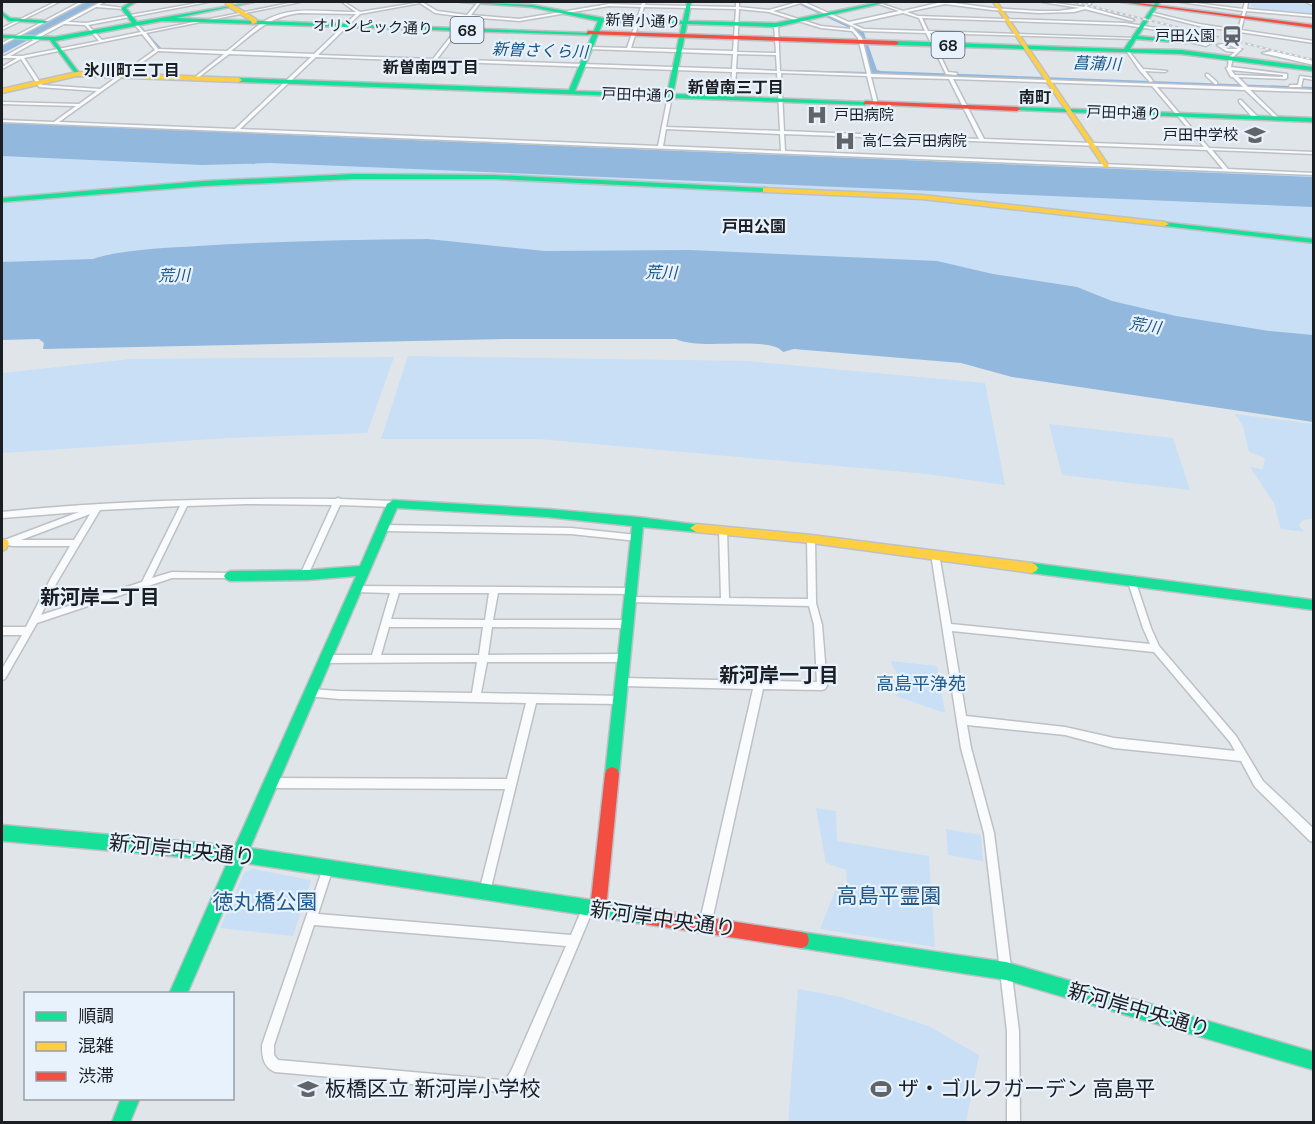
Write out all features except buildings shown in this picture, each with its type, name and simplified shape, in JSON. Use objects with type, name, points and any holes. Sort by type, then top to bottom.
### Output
[{"type":"street","points":[[7,20],[57,2]]},
{"type":"street","points":[[2,44],[82,2]]},
{"type":"street","points":[[4,56],[103,2]]},
{"type":"street","points":[[137,21],[206,2]]},
{"type":"street","points":[[162,19],[252,2]]},
{"type":"street","points":[[94,6],[137,21],[201,21],[231,7],[298,2]]},
{"type":"street","points":[[345,2],[359,13]]},
{"type":"street","points":[[195,79],[259,23],[275,17],[299,11],[359,13],[420,2],[436,12],[519,20],[598,6],[688,4],[769,11],[829,28],[854,30]]},
{"type":"street","name":"新曽小通り","points":[[462,2],[531,4],[601,20],[776,25],[881,2]]},
{"type":"street","points":[[436,58],[478,2]]},
{"type":"street","points":[[732,99],[738,2]]},
{"type":"street","points":[[769,11],[797,2],[850,23],[866,37],[867,73],[876,104]]},
{"type":"street","points":[[881,2],[920,17],[1007,20],[1149,14]]},
{"type":"street","points":[[850,23],[946,2],[960,6],[998,5],[1061,11],[1086,8],[1090,2]]},
{"type":"street","points":[[1044,2],[1149,14],[1314,27]]},
{"type":"street","points":[[1123,2],[1198,42]]},
{"type":"street","points":[[1184,2],[1314,42]]},
{"type":"street","points":[[1242,20],[1247,2]]},
{"type":"street","points":[[1308,2],[1314,5]]},
{"type":"street","points":[[289,3],[299,11]]},
{"type":"street","points":[[44,4],[74,6]]},
{"type":"street","points":[[629,49],[644,4]]},
{"type":"street","points":[[660,148],[688,4]]},
{"type":"street","points":[[998,5],[1106,166]]},
{"type":"street","points":[[231,7],[259,23]]},
{"type":"street","points":[[237,130],[359,13]]},
{"type":"street","points":[[826,14],[866,37]]},
{"type":"street","points":[[1149,14],[1126,50],[1227,171]]},
{"type":"street","points":[[1242,20],[1314,16]]},
{"type":"street","points":[[920,17],[982,140]]},
{"type":"street","name":"オリンピック通り","points":[[34,39],[56,45],[137,21],[162,19],[734,38],[866,37],[933,44],[1181,52],[1231,56],[1314,69]]},
{"type":"street","points":[[7,20],[45,21]]},
{"type":"street","points":[[571,93],[601,20]]},
{"type":"street","points":[[137,21],[156,50]]},
{"type":"street","points":[[63,23],[94,32]]},
{"type":"street","points":[[776,25],[783,153]]},
{"type":"street","points":[[866,37],[878,30],[1198,42]]},
{"type":"street","name":"68","points":[[10,38],[34,39]]},
{"type":"street","points":[[2,68],[22,57],[56,45],[77,74]]},
{"type":"street","points":[[589,48],[777,54]]},
{"type":"street","points":[[55,123],[156,50],[1243,86],[1300,86],[1301,77],[1314,79]]},
{"type":"street","points":[[1272,52],[1314,63],[1264,53],[1272,52]]},
{"type":"street","points":[[4,56],[22,57]]},
{"type":"street","points":[[1232,76],[1285,78],[1286,74],[1231,56],[1232,76],[1277,119]]},
{"type":"street","points":[[22,57],[40,86],[101,90]]},
{"type":"street","points":[[1141,70],[1165,71]]},
{"type":"street","name":"戸田中通り","points":[[2,90],[77,74],[1314,120]]},
{"type":"street","points":[[1207,83],[1205,76],[1216,83]]},
{"type":"street","points":[[1152,83],[1216,83],[1314,91]]},
{"type":"street","points":[[1240,101],[1256,118]]},
{"type":"street","points":[[2,103],[79,105]]},
{"type":"street","points":[[2,121],[1314,174]]},
{"type":"street","points":[[663,128],[1313,154]]},
{"type":"street","points":[[2,200],[124,189],[306,179],[403,176],[517,178],[922,197],[1314,241]]},
{"type":"street","points":[[304,575],[338,501]]},
{"type":"street","points":[[2,515],[185,503],[338,501],[471,507],[811,539],[1131,579],[1314,605]]},
{"type":"street","points":[[145,584],[185,503]]},
{"type":"street","points":[[178,992],[393,504]]},
{"type":"street","points":[[2,676],[97,508]]},
{"type":"street","points":[[2,544],[89,513],[97,508]]},
{"type":"street","points":[[328,868],[268,1045],[268,1057],[275,1066],[506,1086],[515,1079],[574,940],[593,909],[620,700],[638,521]]},
{"type":"street","points":[[383,528],[571,531],[637,538]]},
{"type":"street","points":[[723,530],[725,602]]},
{"type":"street","points":[[622,682],[822,686],[818,625],[812,603],[811,539]]},
{"type":"street","points":[[2,544],[76,543]]},
{"type":"street","points":[[935,554],[966,748],[989,833],[1012,1031],[1014,1122]]},
{"type":"street","points":[[33,621],[175,575],[304,575],[364,570]]},
{"type":"street","points":[[1131,579],[1156,648],[1229,734],[1259,784],[1314,837]]},
{"type":"street","points":[[356,590],[494,590],[725,602],[812,603]]},
{"type":"street","points":[[376,658],[395,590]]},
{"type":"street","points":[[476,698],[494,590]]},
{"type":"street","points":[[386,623],[628,624]]},
{"type":"street","points":[[946,627],[1156,648]]},
{"type":"street","points":[[2,631],[29,631]]},
{"type":"street","points":[[325,659],[624,658]]},
{"type":"street","points":[[705,925],[759,685]]},
{"type":"street","points":[[310,693],[620,700]]},
{"type":"street","points":[[485,892],[532,698]]},
{"type":"street","points":[[961,720],[1065,731],[1114,743],[1243,757]]},
{"type":"street","points":[[270,783],[511,784]]},
{"type":"street","name":"新河岸中央通り","points":[[2,833],[239,854],[1006,971],[1314,1061]]},
{"type":"street","points":[[310,919],[574,940]]},
{"type":"street","points":[[121,1122],[130,1100]]},
{"type":"green space","points":[[1251,2],[1304,2],[1313,8],[1313,15],[1251,7]]},
{"type":"green space","name":"戸田公園","points":[[2,122],[139,131],[1313,174],[1313,370],[2,294]]},
{"type":"green space","points":[[408,356],[747,361],[985,383],[1005,485],[927,474],[539,439],[381,439]]},
{"type":"green space","points":[[394,357],[367,433],[228,438],[2,453],[2,373],[131,359]]},
{"type":"green space","points":[[1235,414],[1313,424],[1313,519],[1300,523],[1304,532],[1281,529],[1274,503],[1250,467],[1263,469],[1265,458],[1249,452],[1243,426]]},
{"type":"green space","points":[[1049,424],[1173,438],[1190,490],[1062,475]]},
{"type":"green space","name":"高島平浄苑","points":[[891,661],[937,666],[945,713],[896,696],[902,687]]},
{"type":"green space","name":"高島平霊園","points":[[816,808],[836,811],[837,841],[929,856],[935,947],[820,929],[838,884],[847,884],[846,870],[826,863]]},
{"type":"green space","points":[[946,829],[981,835],[983,861],[948,855]]},
{"type":"green space","name":"徳丸橋公園","points":[[253,869],[311,880],[293,936],[220,928],[244,873]]},
{"type":"green space","name":"ザ・ゴルフガーデン 高島平","points":[[798,989],[841,997],[928,1026],[979,1055],[966,1122],[788,1122]]},
{"type":"water","points":[[87,2],[99,2],[2,54],[2,46]]},
{"type":"water","points":[[2,123],[1313,177],[1313,207],[270,163],[202,165],[2,156]]},
{"type":"water","name":"荒川","points":[[428,239],[545,251],[690,250],[937,261],[993,274],[1077,287],[1112,301],[1176,316],[1269,331],[1313,335],[1313,422],[1012,377],[961,363],[794,349],[783,352],[776,347],[764,344],[701,344],[676,339],[505,339],[43,349],[44,343],[39,339],[2,340],[2,262],[93,259],[145,249],[227,244]]},
{"type":"waterway","name":"菖蒲川","points":[[797,2],[861,31],[874,71],[880,73],[1314,89]]},
{"type":"waterway","name":"新曽さくら川","points":[[139,25],[161,49]]},
{"type":"waterway","name":"新曽さくら川","points":[[316,55],[698,68]]},
{"type":"waterway","name":"新曽さくら川","points":[[748,70],[880,73]]},
{"type":"railway","points":[[1073,2],[1314,60]]},
{"type":"traffic: fast","points":[[134,2],[123,8],[136,24]]},
{"type":"traffic: fast","points":[[162,19],[252,2]]},
{"type":"traffic: fast","points":[[462,2],[532,6],[603,20],[776,25],[886,2]]},
{"type":"traffic: fast","points":[[670,96],[689,2]]},
{"type":"traffic: fast","points":[[1126,50],[1158,2]]},
{"type":"traffic: fast","points":[[2,13],[9,19],[45,21]]},
{"type":"traffic: fast","points":[[2,37],[55,39],[162,19],[588,33]]},
{"type":"traffic: fast","points":[[571,93],[601,20]]},
{"type":"traffic: fast","points":[[1134,37],[1187,41]]},
{"type":"traffic: fast","points":[[52,40],[77,74]]},
{"type":"traffic: fast","points":[[896,43],[1181,52],[1314,69]]},
{"type":"traffic: fast","points":[[239,80],[865,103]]},
{"type":"traffic: fast","points":[[1017,109],[1314,120]]},
{"type":"traffic: fast","points":[[2,200],[303,178],[404,176],[495,177],[766,190]]},
{"type":"traffic: fast","points":[[1165,224],[1314,241]]},
{"type":"traffic: fast","points":[[179,992],[393,504],[547,513],[696,528]]},
{"type":"traffic: fast","points":[[612,774],[638,521]]},
{"type":"traffic: fast","points":[[1032,568],[1314,605]]},
{"type":"traffic: fast","points":[[230,576],[308,575],[364,570]]},
{"type":"traffic: fast","points":[[2,833],[239,854],[644,916]]},
{"type":"traffic: fast","points":[[801,940],[1006,971],[1314,1061]]},
{"type":"traffic: fast","points":[[121,1122],[130,1100]]},
{"type":"traffic: slow","points":[[995,2],[1106,166]]},
{"type":"traffic: slow","points":[[228,4],[254,20],[254,23]]},
{"type":"traffic: slow","points":[[2,91],[77,74],[239,80]]},
{"type":"traffic: slow","points":[[766,190],[922,197],[1165,224]]},
{"type":"traffic: slow","points":[[696,528],[811,539],[1032,568]]},
{"type":"traffic: jam","points":[[1123,2],[1314,27]]},
{"type":"traffic: jam","points":[[588,33],[896,43]]},
{"type":"traffic: jam","points":[[865,103],[1017,109]]},
{"type":"traffic: jam","points":[[598,909],[612,774]]},
{"type":"traffic: jam","points":[[644,916],[801,940]]},
{"type":"place","name":"戸田公園","points":[[1232,36]]},
{"type":"place","name":"戸田病院","points":[[817,115]]},
{"type":"place","name":"戸田中学校","points":[[1255,135]]},
{"type":"place","name":"高仁会戸田病院","points":[[845,141]]},
{"type":"place","name":"板橋区立 新河岸小学校","points":[[308,1089]]},
{"type":"place","name":"ザ・ゴルフガーデン 高島平","points":[[881,1089]]},
{"type":"district","name":"新曽南四丁目","points":[[431,67]]},
{"type":"district","name":"氷川町三丁目","points":[[132,70]]},
{"type":"district","name":"新曽南三丁目","points":[[736,87]]},
{"type":"district","name":"南町","points":[[1035,97]]},
{"type":"district","name":"戸田公園","points":[[754,226]]},
{"type":"district","name":"新河岸二丁目","points":[[100,597]]},
{"type":"district","name":"新河岸一丁目","points":[[779,675]]}]
